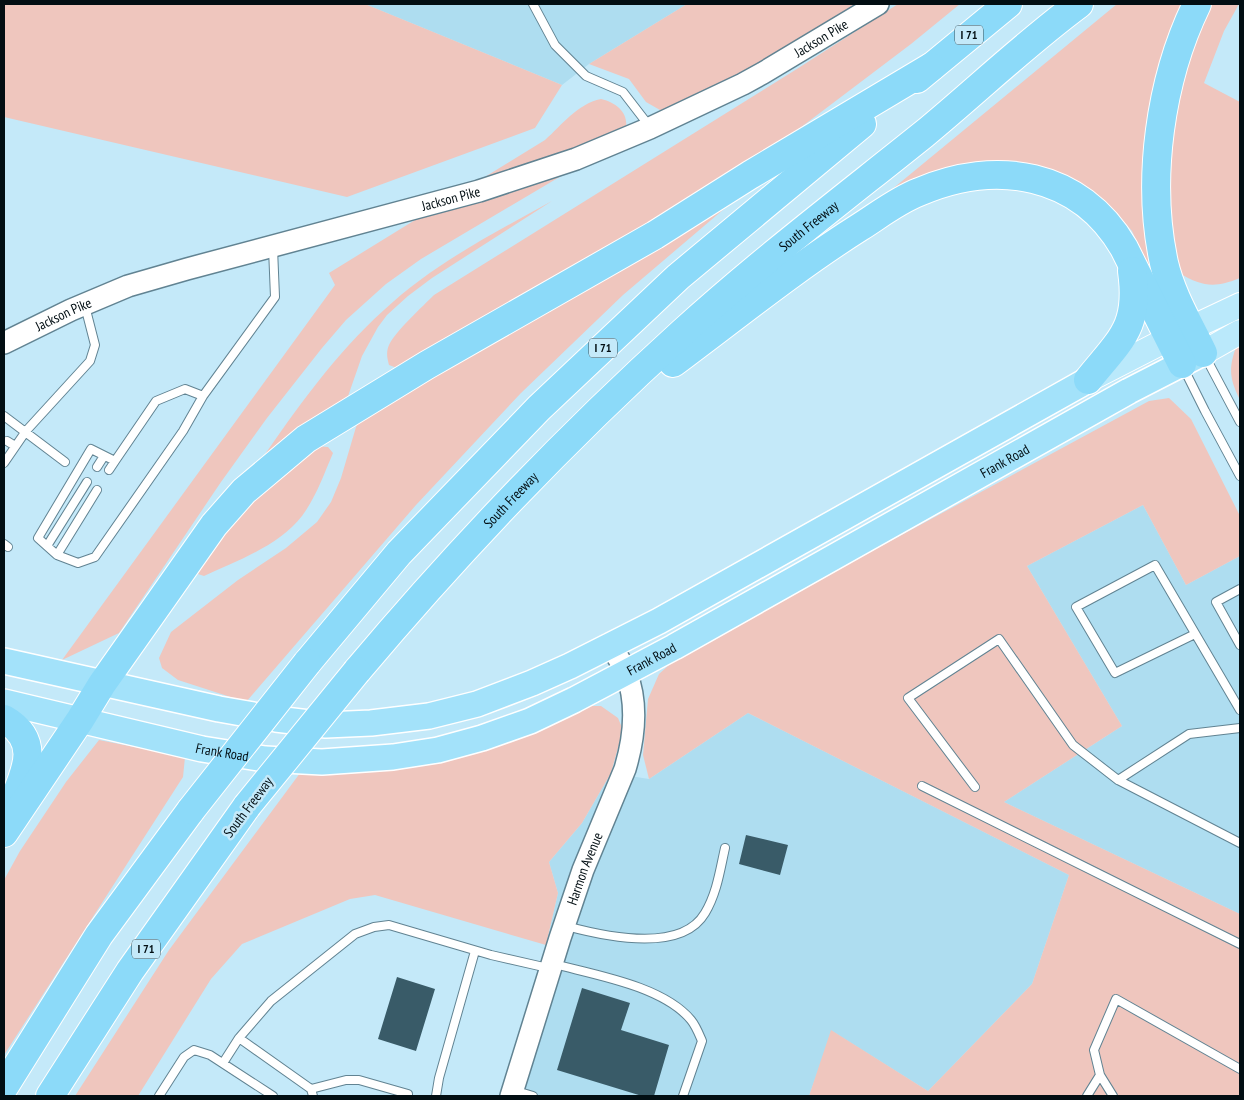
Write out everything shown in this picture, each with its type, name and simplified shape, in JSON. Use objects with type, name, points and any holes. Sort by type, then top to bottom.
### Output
[{"type":"highway","name":"I 71","points":[[4,1087],[98,934],[191,810],[307,663],[399,552],[539,408],[678,277],[1008,4]]},
{"type":"highway","name":"South Freeway","points":[[50,1096],[130,971],[247,806],[357,670],[423,594],[568,441],[684,332],[746,278],[1080,4]]},
{"type":"highway","points":[[1180,333],[1171,284],[1164,264],[1159,231],[1157,176],[1161,125],[1168,84],[1178,50],[1197,4]]},
{"type":"highway","points":[[4,833],[102,684],[214,525],[244,491],[306,439],[427,365],[655,235],[750,175],[931,67]]},
{"type":"highway","points":[[568,441],[833,244],[917,192],[964,177],[995,174],[1012,175],[1054,185],[1077,197],[1098,214],[1116,234],[1131,262],[1180,333],[1193,359]]},
{"type":"highway","points":[[4,661],[219,709],[326,725],[371,723],[429,716],[476,704],[532,683],[570,666],[610,644],[659,621],[1088,380],[1126,333],[1132,320],[1134,286],[1131,262]]},
{"type":"highway","name":"Frank Road","points":[[4,702],[202,749],[265,759],[322,762],[393,757],[446,748],[482,738],[530,721],[674,647],[1129,391],[1193,359]]},
{"type":"highway","points":[[4,719],[16,726],[26,744],[28,762],[24,777],[4,821]]},
{"type":"main road","name":"Jackson Pike","points":[[4,343],[84,304],[128,286],[479,191],[576,159],[650,128],[763,74],[878,4]]},
{"type":"main road","points":[[1088,380],[1240,305]]},
{"type":"main road","name":"Frank Road","points":[[1193,359],[1240,332]]},
{"type":"main road","name":"Harmon Avenue","points":[[519,1094],[551,966],[564,926],[583,870],[629,757],[634,727],[633,709],[626,672],[610,644]]},
{"type":"lane","points":[[533,4],[555,45],[586,76],[623,92],[650,128]]},
{"type":"lane","points":[[115,461],[91,449],[38,538],[57,554],[78,563],[95,556],[183,431],[204,396],[275,297],[273,246]]},
{"type":"lane","points":[[4,461],[26,432],[90,362],[95,345],[84,304]]},
{"type":"lane","points":[[1193,359],[1240,422]]},
{"type":"lane","points":[[1193,359],[1205,411],[1240,476]]},
{"type":"lane","points":[[109,470],[156,401],[185,389],[204,396]]},
{"type":"lane","points":[[4,416],[66,462]]},
{"type":"lane","points":[[6,441],[15,446]]},
{"type":"lane","points":[[97,467],[104,456]]},
{"type":"lane","points":[[47,546],[87,482]]},
{"type":"lane","points":[[57,554],[97,490]]},
{"type":"lane","points":[[1195,634],[1116,673],[1076,606],[1155,566],[1240,710]]},
{"type":"lane","points":[[1240,588],[1216,602],[1240,645]]},
{"type":"lane","points":[[975,786],[908,698],[999,639],[1073,745],[1118,780],[1240,843]]},
{"type":"lane","points":[[1118,780],[1189,734],[1240,728]]},
{"type":"lane","points":[[922,786],[1240,944]]},
{"type":"lane","points":[[564,926],[620,939],[677,936],[692,928],[704,914],[716,888],[725,848]]},
{"type":"lane","points":[[223,1063],[239,1038],[270,1001],[355,934],[374,927],[389,925],[475,950],[643,988],[677,1007],[692,1021],[702,1040],[683,1096]]},
{"type":"lane","points":[[436,1096],[439,1078],[475,950]]},
{"type":"lane","points":[[1113,1096],[1100,1075],[1094,1050],[1116,999],[1240,1069]]},
{"type":"lane","points":[[239,1038],[312,1092],[346,1080],[359,1080],[408,1094],[408,1096]]},
{"type":"lane","points":[[159,1096],[184,1058],[194,1050],[210,1055],[273,1096]]},
{"type":"lane","points":[[1087,1096],[1100,1075]]},
{"type":"shaded area","points":[[4,4],[365,4],[562,85],[535,128],[347,197],[4,117]]},
{"type":"shaded area","points":[[365,4],[687,4],[589,64],[562,85]]},
{"type":"shaded area","points":[[687,4],[863,4],[673,112],[660,110],[646,102],[629,79],[589,64]]},
{"type":"shaded area","points":[[898,4],[960,4],[911,44],[796,131],[650,225],[397,368],[389,365],[387,350],[392,340],[434,295]]},
{"type":"shaded area","points":[[1117,4],[1186,4],[1153,277],[1132,231],[1113,209],[1074,181],[1044,170],[879,200]]},
{"type":"shaded area","points":[[1208,4],[1239,4],[1224,31],[1204,83],[1240,102],[1240,278],[1216,285],[1195,281],[1179,273],[1167,203],[1169,135],[1182,73]]},
{"type":"shaded area","points":[[601,99],[615,105],[624,114],[626,125],[622,140],[421,259],[386,284],[346,320],[267,418],[221,482],[119,633],[62,660],[335,285],[329,273],[545,140],[577,110]]},
{"type":"shaded area","points":[[552,201],[432,278],[408,296],[387,315],[378,327],[362,356],[346,402],[259,463],[302,402],[333,363],[366,327],[403,293],[443,264],[486,237]]},
{"type":"shaded area","points":[[722,205],[724,209],[623,295],[521,393],[416,505],[246,702],[178,680],[162,668],[159,658],[171,632],[238,580],[286,548],[317,522],[331,502],[341,478],[356,427],[364,413]]},
{"type":"shaded area","points":[[1240,345],[1240,400],[1232,380],[1231,368],[1236,347]]},
{"type":"shaded area","points":[[1169,398],[1191,419],[1240,516],[1240,556],[1186,585],[1143,505],[1027,566],[1122,726],[1004,802],[1240,914],[1240,1096],[809,1096],[831,1030],[928,1091],[1032,984],[1069,875],[748,713],[649,779],[643,755],[648,699],[659,674],[680,655],[1149,401]]},
{"type":"shaded area","points":[[315,446],[328,447],[333,453],[311,501],[293,526],[270,544],[244,558],[204,576],[198,574],[229,522]]},
{"type":"shaded area","points":[[1143,505],[1186,585],[1240,556],[1240,914],[1004,802],[1122,726],[1027,566]]},
{"type":"shaded area","points":[[586,706],[601,706],[618,718],[623,730],[611,773],[582,823],[549,862],[558,893],[546,945],[375,895],[350,899],[242,944],[211,979],[138,1096],[75,1096],[169,950],[306,765]]},
{"type":"shaded area","points":[[748,713],[1069,875],[1032,984],[928,1091],[832,1031],[809,1096],[502,1096],[546,945],[558,893],[549,862],[582,823],[611,773],[649,779]]},
{"type":"shaded area","points":[[99,740],[185,757],[183,777],[4,1055],[4,880],[20,851],[66,782]]},
{"type":"building","points":[[746,835],[788,845],[780,875],[739,864]]},
{"type":"building","points":[[397,977],[435,989],[416,1051],[378,1039]]},
{"type":"building","points":[[582,988],[630,1003],[621,1030],[669,1045],[654,1096],[642,1096],[557,1070]]}]
